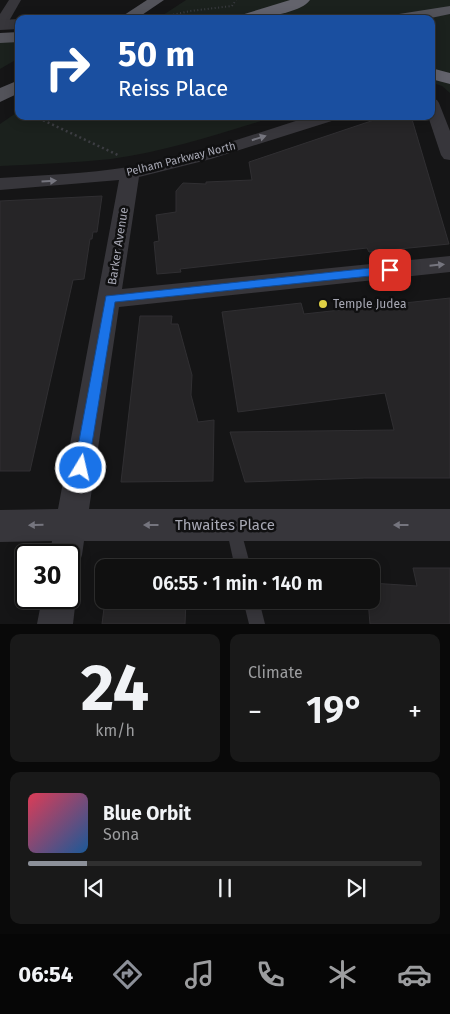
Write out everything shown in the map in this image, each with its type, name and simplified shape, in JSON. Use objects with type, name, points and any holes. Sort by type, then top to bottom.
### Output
[{"type":"highway","points":[[258,15],[303,0]]},
{"type":"highway","points":[[435,74],[450,79]]},
{"type":"main road","points":[[132,15],[157,0]]},
{"type":"main road","points":[[422,15],[450,10]]},
{"type":"main road","points":[[435,24],[450,22]]},
{"type":"main road","points":[[0,38],[15,37]]},
{"type":"street","points":[[0,25],[15,0]]},
{"type":"street","points":[[0,25],[15,24]]},
{"type":"street","points":[[435,114],[450,155]]},
{"type":"street","name":"Pelham Parkway North","points":[[0,184],[130,173],[211,153],[316,120]]},
{"type":"street","name":"Barker Avenue","points":[[68,544],[130,173]]},
{"type":"street","points":[[110,299],[450,264]]},
{"type":"street","name":"Thwaites Place","points":[[0,526],[72,524],[450,525]]},
{"type":"street","points":[[55,624],[57,609]]},
{"type":"lane","points":[[233,525],[241,559]]},
{"type":"lane","points":[[253,609],[257,624]]},
{"type":"path","points":[[174,15],[190,11],[225,8],[232,6],[236,0]]},
{"type":"path","points":[[42,120],[123,158],[130,165],[130,173]]},
{"type":"shaded area","points":[[186,0],[450,0],[450,93],[442,86],[435,84],[435,15],[163,15]]},
{"type":"shaded area","points":[[0,41],[15,41],[15,60],[0,69]]},
{"type":"shaded area","points":[[15,114],[15,120],[264,120],[195,141],[132,156],[83,162],[0,166],[0,124]]},
{"type":"building","points":[[374,120],[412,120],[449,244],[369,252],[367,248],[180,269],[181,272],[157,274],[154,242],[159,241],[156,215],[176,212],[176,191],[183,183],[206,184],[206,182],[252,180],[249,162]]},
{"type":"building","points":[[102,196],[97,232],[93,232],[92,239],[90,239],[84,279],[73,280],[30,471],[0,471],[0,201]]},
{"type":"building","points":[[450,298],[450,478],[365,478],[245,482],[230,432],[394,430],[385,393],[238,412],[222,312],[301,303],[304,314]]},
{"type":"building","points":[[140,316],[172,316],[171,324],[178,324],[192,375],[191,395],[198,422],[214,420],[213,481],[121,482]]},
{"type":"building","points":[[413,568],[450,568],[450,624],[370,624],[369,609],[380,609],[380,584],[417,586]]},
{"type":"building","points":[[104,609],[186,609],[185,624],[102,624]]},
{"type":"place","name":"Temple Judea","points":[[323,304]]},
{"type":"route","points":[[81,468],[110,299],[390,270]]}]
